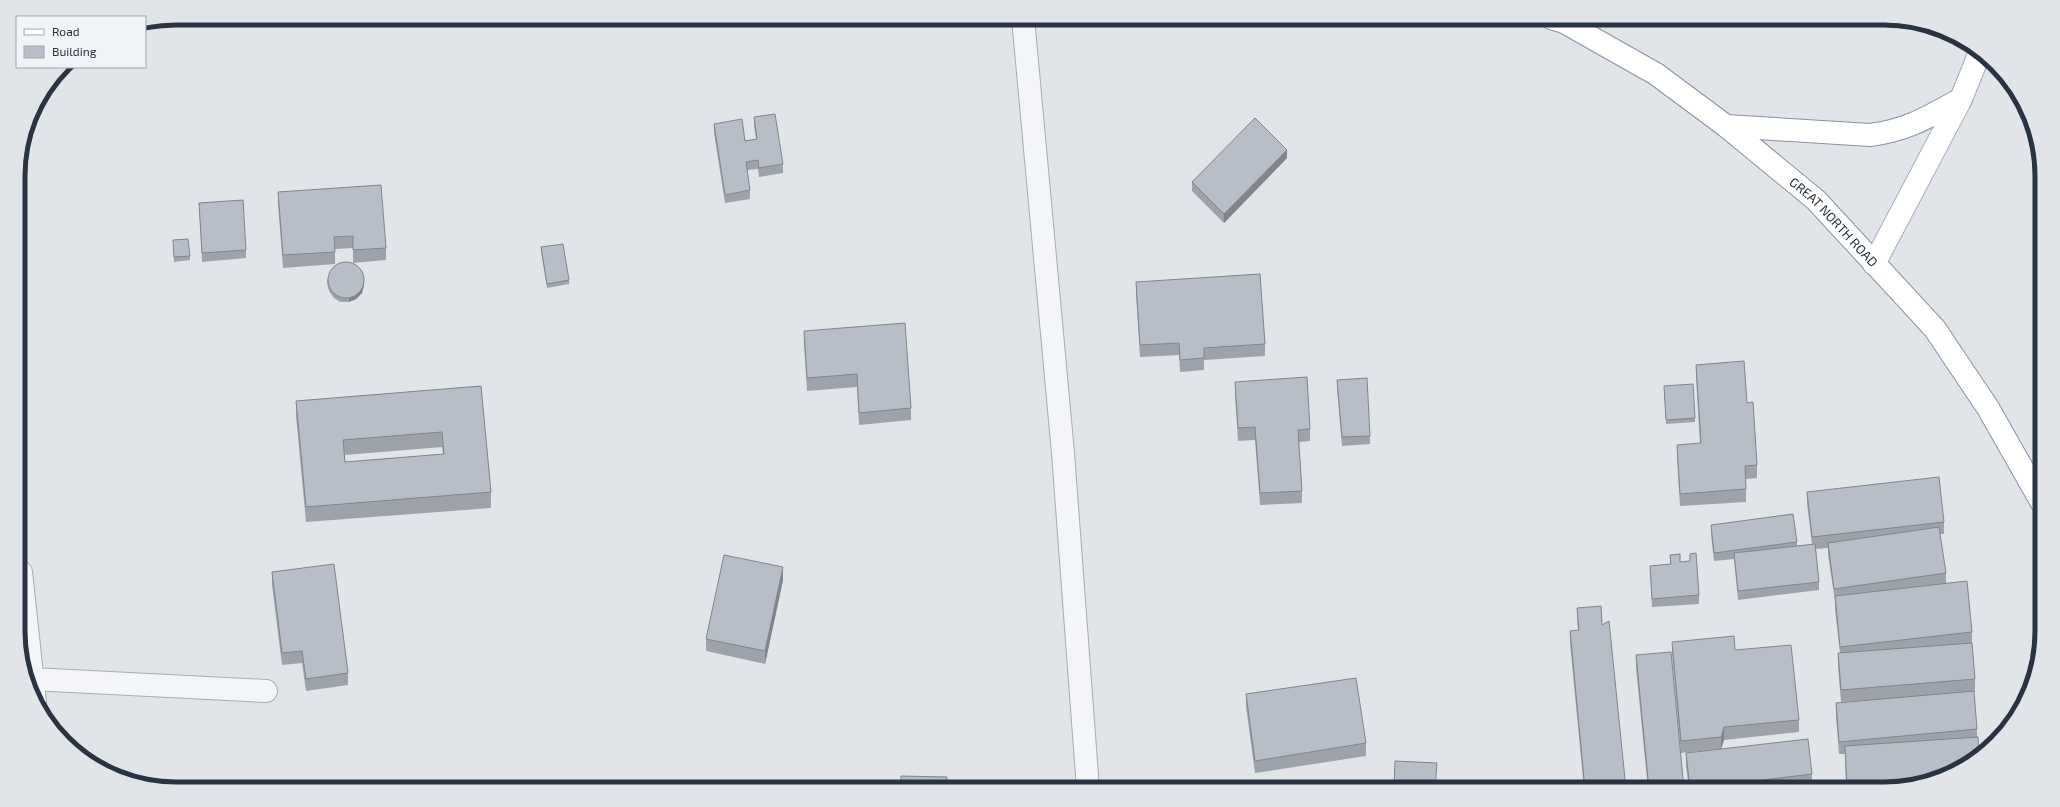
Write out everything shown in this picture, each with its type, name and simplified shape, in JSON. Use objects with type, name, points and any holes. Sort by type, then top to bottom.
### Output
[{"type":"main road","name":"GREAT NORTH ROAD","points":[[1569,25],[1656,74],[1726,126],[1816,200],[1935,330],[1988,408],[2035,491]]},
{"type":"main road","points":[[1874,264],[1960,99],[1978,58]]},
{"type":"main road","points":[[1726,126],[1870,135],[1894,132],[1919,122],[1960,99]]},
{"type":"street","points":[[1024,25],[1063,453],[1087,782]]},
{"type":"street","points":[[25,617],[31,674]]},
{"type":"street","points":[[33,679],[266,691]]},
{"type":"building","points":[[775,114],[783,164],[759,168],[758,160],[746,162],[750,190],[725,195],[714,124],[742,119],[745,141],[757,139],[754,117]]},
{"type":"building","points":[[1255,118],[1287,150],[1224,214],[1192,182]]},
{"type":"building","points":[[381,185],[386,248],[353,250],[353,236],[334,237],[335,252],[283,255],[278,192]]},
{"type":"building","points":[[243,200],[246,250],[202,253],[199,203]]},
{"type":"building","points":[[188,239],[190,256],[174,257],[173,240]]},
{"type":"building","points":[[563,244],[569,280],[547,284],[541,247]]},
{"type":"building","points":[[350,262],[359,267],[363,273],[363,287],[359,293],[350,298],[342,298],[333,293],[329,287],[328,276],[333,267],[339,263]]},
{"type":"building","points":[[1260,274],[1265,344],[1204,348],[1204,358],[1180,360],[1179,343],[1140,345],[1136,282]]},
{"type":"building","points":[[905,323],[911,408],[859,413],[857,374],[807,378],[804,331]]},
{"type":"building","points":[[1744,361],[1747,403],[1753,402],[1757,465],[1745,466],[1746,489],[1680,494],[1677,445],[1701,443],[1696,365]]},
{"type":"building","points":[[1307,377],[1310,429],[1298,430],[1302,491],[1260,493],[1255,427],[1238,428],[1235,382]]},
{"type":"building","points":[[1367,378],[1370,436],[1342,437],[1337,380]]},
{"type":"building","points":[[1693,384],[1695,418],[1666,420],[1664,386]]},
{"type":"building","points":[[481,386],[491,492],[306,507],[296,401]],"holes":[[[442,432],[444,454],[345,462],[343,440]]]},
{"type":"building","points":[[1939,477],[1944,522],[1812,537],[1807,492]]},
{"type":"building","points":[[1793,514],[1797,542],[1714,553],[1711,525]]},
{"type":"building","points":[[1939,527],[1946,573],[1834,589],[1828,543]]},
{"type":"building","points":[[1815,544],[1819,582],[1738,591],[1734,553]]},
{"type":"building","points":[[1696,553],[1699,595],[1652,599],[1650,566],[1671,564],[1670,555],[1680,554],[1680,562],[1690,561],[1690,554]]},
{"type":"building","points":[[724,555],[783,567],[765,651],[706,639]]},
{"type":"building","points":[[334,564],[348,673],[306,679],[302,651],[282,653],[272,572]]},
{"type":"building","points":[[1967,581],[1972,632],[1840,647],[1835,596]]},
{"type":"building","points":[[1601,606],[1602,625],[1609,621],[1625,782],[1584,782],[1570,631],[1579,630],[1577,608]]},
{"type":"building","points":[[1734,636],[1735,650],[1791,645],[1799,720],[1724,727],[1721,737],[1681,741],[1672,642]]},
{"type":"building","points":[[1972,643],[1975,679],[1841,690],[1838,653]]},
{"type":"building","points":[[1671,652],[1683,782],[1648,782],[1636,655]]},
{"type":"building","points":[[1356,678],[1366,743],[1255,761],[1246,694]]},
{"type":"building","points":[[1974,691],[1977,729],[1839,742],[1836,703]]},
{"type":"building","points":[[1978,737],[1979,748],[1959,762],[1923,777],[1894,782],[1847,782],[1845,746]]},
{"type":"building","points":[[1808,739],[1812,774],[1747,782],[1689,782],[1686,753]]},
{"type":"building","points":[[1395,761],[1437,763],[1436,782],[1394,782]]},
{"type":"building","points":[[901,776],[947,777],[947,782],[901,782]]}]
